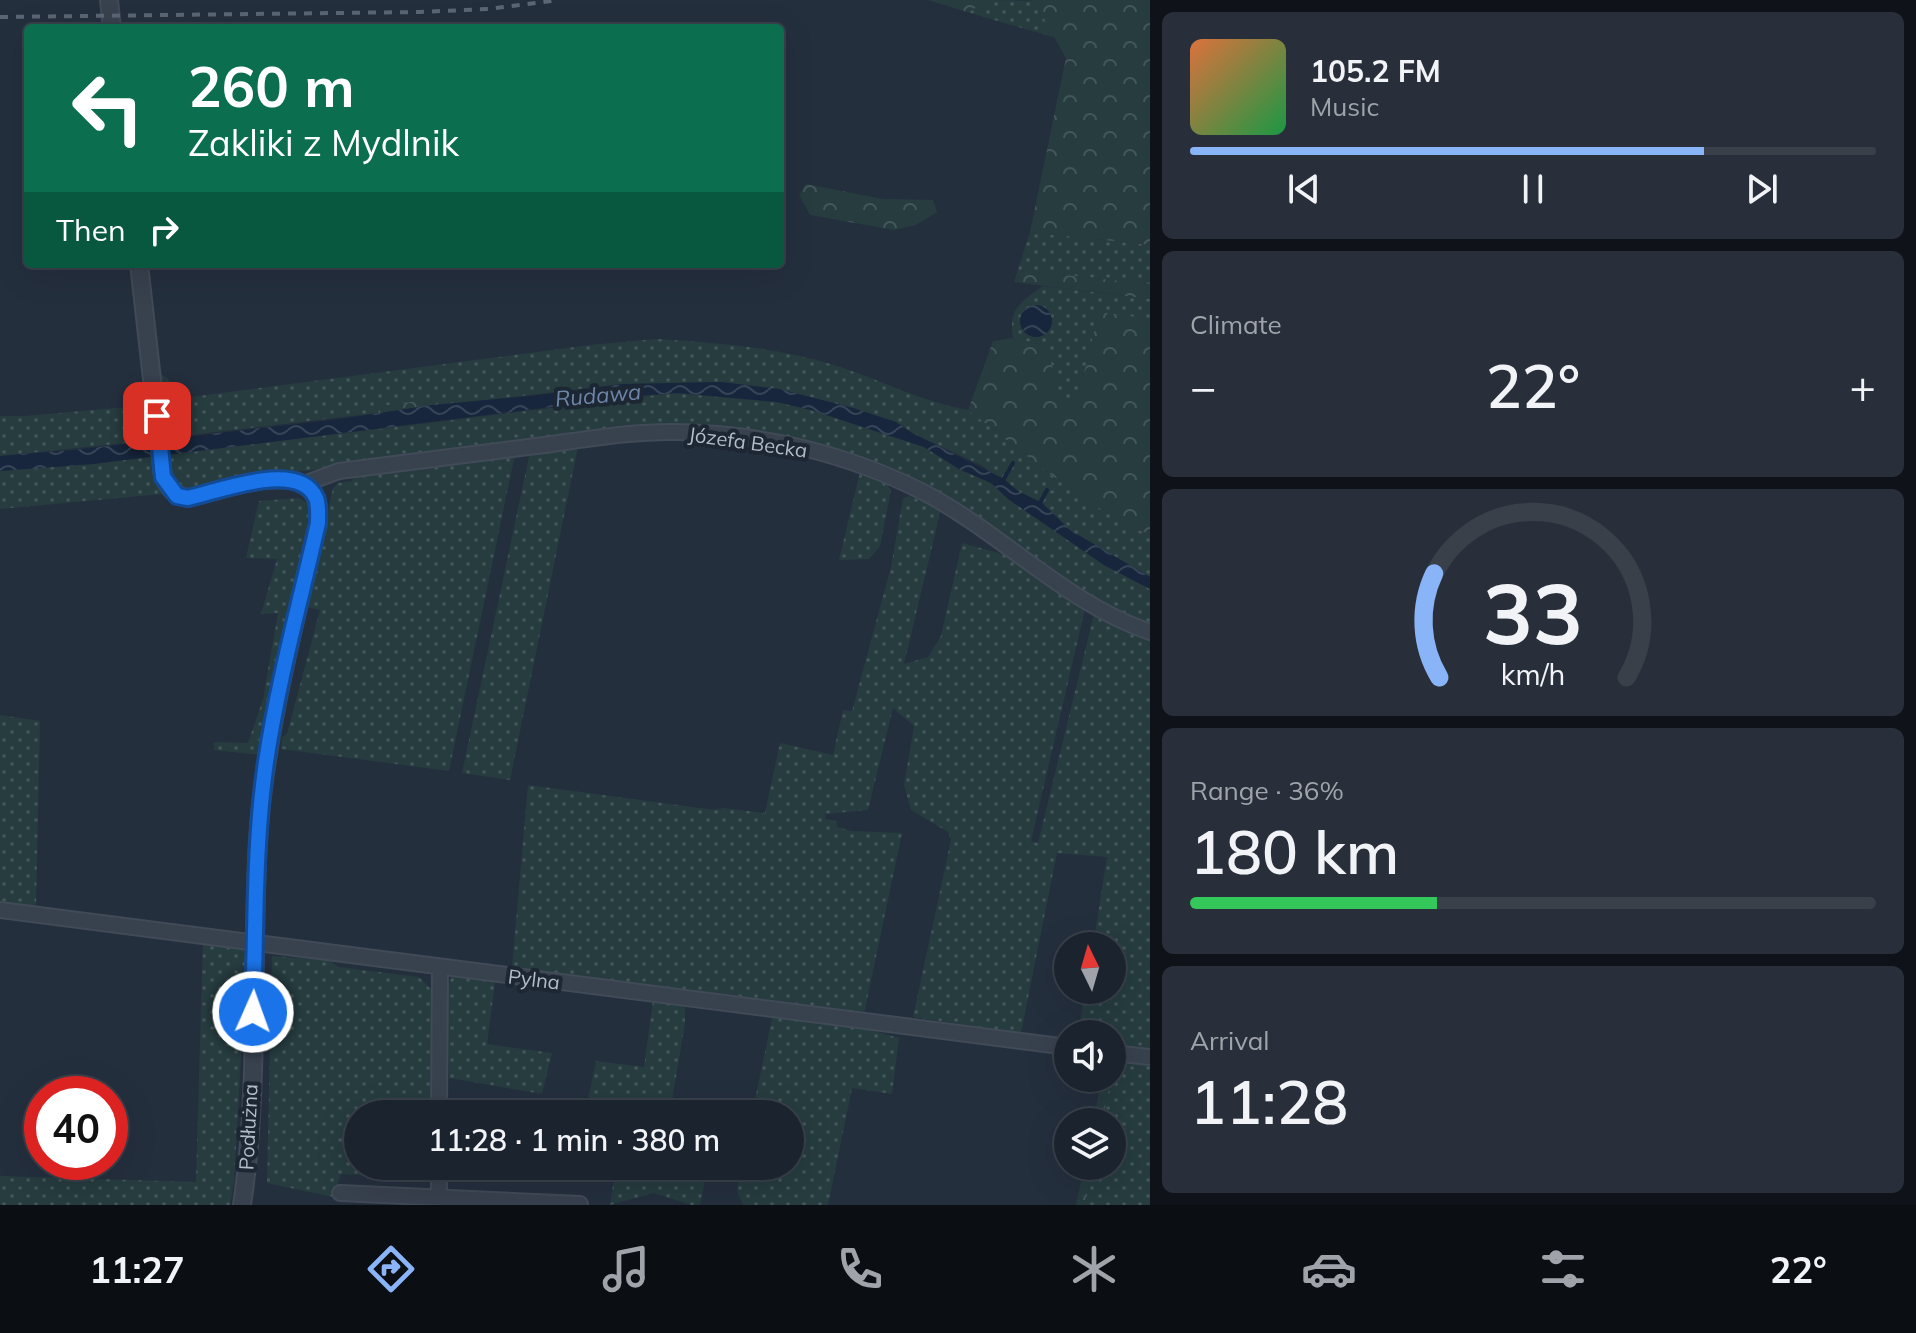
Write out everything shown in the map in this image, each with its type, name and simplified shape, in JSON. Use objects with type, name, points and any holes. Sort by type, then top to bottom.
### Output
[{"type":"street","points":[[109,0],[112,24]]},
{"type":"street","points":[[139,268],[163,477],[177,496],[188,498],[252,481],[283,480],[304,484]]},
{"type":"street","name":"Józefa Becka","points":[[304,484],[339,471],[615,436],[677,432],[763,440],[842,458],[921,491],[955,509],[1094,606],[1150,632]]},
{"type":"street","name":"Podłużna","points":[[242,1205],[251,1093],[258,839],[266,762],[318,523],[317,500],[304,484]]},
{"type":"street","name":"Pylna","points":[[0,910],[1054,1045]]},
{"type":"street","points":[[439,1100],[440,968]]},
{"type":"street","points":[[1126,1054],[1150,1057]]},
{"type":"street","points":[[439,1180],[439,1197]]},
{"type":"street","points":[[340,1193],[580,1204]]},
{"type":"green space","points":[[928,0],[992,0],[967,12]]},
{"type":"green space","points":[[992,0],[1034,1],[1056,38],[967,12]]},
{"type":"green space","points":[[1025,0],[1150,0],[1150,245],[1030,232],[1066,58],[1034,1]]},
{"type":"green space","points":[[806,184],[883,199],[933,200],[937,212],[916,225],[894,230],[810,215],[799,195]]},
{"type":"green space","points":[[1030,232],[1150,245],[1150,284],[1018,270]]},
{"type":"green space","points":[[1018,270],[1150,284],[1150,299],[1014,282]]},
{"type":"green space","points":[[1043,286],[1150,299],[1150,319],[1099,313],[1077,401],[1059,397],[1055,372],[1042,345],[1013,338],[1014,313]]},
{"type":"green space","points":[[1099,312],[1150,319],[1150,535],[1078,494],[968,410],[993,341],[1013,338],[1042,345],[1055,372],[1059,397],[1077,401]]},
{"type":"green space","points":[[657,339],[746,347],[812,359],[934,402],[968,410],[1078,494],[1150,535],[1150,577],[1070,530],[1042,503],[1018,491],[981,465],[901,425],[853,408],[779,389],[721,382],[623,384],[164,438],[161,374],[191,397]]},
{"type":"green space","points":[[673,393],[777,402],[924,447],[959,469],[991,483],[1104,565],[1150,589],[1150,628],[1119,616],[987,527],[828,452],[690,431],[238,478],[190,487],[181,487],[169,477],[167,455]]},
{"type":"green space","points":[[434,399],[437,404],[380,413],[381,406]]},
{"type":"green space","points":[[150,405],[154,440],[0,456],[0,416]]},
{"type":"green space","points":[[578,447],[510,780],[462,773],[530,452]]},
{"type":"green space","points":[[515,454],[449,771],[281,749],[320,610],[307,607],[333,488],[338,483],[352,481],[354,476]]},
{"type":"green space","points":[[156,456],[162,494],[0,509],[0,471]]},
{"type":"green space","points":[[860,472],[884,481],[891,490],[880,546],[869,559],[839,560]]},
{"type":"green space","points":[[909,496],[941,509],[904,664],[928,657],[941,636],[962,543],[1006,555],[1085,609],[1031,841],[1038,843],[1094,614],[1150,638],[1150,1051],[1126,1048],[1126,1020],[1080,1020],[1083,1004],[1126,1004],[1126,932],[1095,932],[1107,857],[1057,853],[1021,1033],[913,1017],[951,840],[948,832],[911,810],[904,785],[914,726],[893,708],[868,810],[826,814],[825,819],[836,821],[837,827],[851,831],[902,833],[864,1014],[512,967],[528,785],[715,810],[723,808],[765,813],[780,743],[833,755],[843,710],[852,711],[891,567],[903,498]]},
{"type":"green space","points":[[299,498],[309,504],[304,558],[260,755],[214,750],[214,742],[248,743],[263,699],[278,613],[261,614],[277,559],[246,558],[259,501]]},
{"type":"green space","points":[[0,715],[40,721],[36,907],[0,901]]},
{"type":"green space","points":[[203,941],[247,946],[234,1183],[230,1205],[0,1205],[0,1176],[24,1177],[24,1180],[196,1182]]},
{"type":"green space","points":[[272,956],[329,960],[338,967],[419,977],[432,990],[430,1100],[344,1100],[344,1174],[341,1174],[333,1197],[267,1183]]},
{"type":"green space","points":[[452,976],[495,982],[487,1044],[552,1053],[542,1094],[449,1078],[446,987]]},
{"type":"green space","points":[[653,1001],[685,1007],[672,1100],[588,1100],[596,1061],[644,1067]]},
{"type":"green space","points":[[773,1014],[862,1028],[899,1038],[892,1094],[852,1088],[828,1205],[743,1205],[737,1191],[739,1180],[804,1180],[804,1100],[755,1100]]},
{"type":"green space","points":[[1126,1062],[1150,1065],[1150,1205],[1085,1205],[1090,1180],[1126,1180],[1126,1108],[1105,1108],[1108,1092],[1126,1092]]},
{"type":"green space","points":[[1099,1092],[1108,1092],[1105,1108],[1096,1108]]},
{"type":"green space","points":[[614,1180],[705,1180],[700,1205],[654,1193],[610,1205]]},
{"type":"green space","points":[[1081,1180],[1090,1180],[1085,1205],[1076,1205]]},
{"type":"water","points":[[1036,305],[1047,310],[1052,321],[1047,332],[1036,337],[1025,332],[1020,321],[1025,310]]},
{"type":"water","name":"Rudawa","points":[[721,382],[779,389],[896,422],[1004,479],[1018,491],[1042,503],[1070,530],[1150,577],[1150,589],[1104,565],[1008,499],[991,483],[959,469],[924,447],[777,402],[678,393],[645,395],[93,464],[0,471],[0,456],[74,450],[623,384]]},
{"type":"waterway","points":[[1002,482],[1013,463]]},
{"type":"waterway","points":[[1039,505],[1047,490]]},
{"type":"railway","points":[[0,17],[420,12],[488,9],[559,0]]},
{"type":"route","points":[[157,416],[163,477],[177,496],[188,498],[208,494],[252,481],[283,480],[304,484],[317,500],[318,523],[266,762],[258,839],[253,1012]]}]
